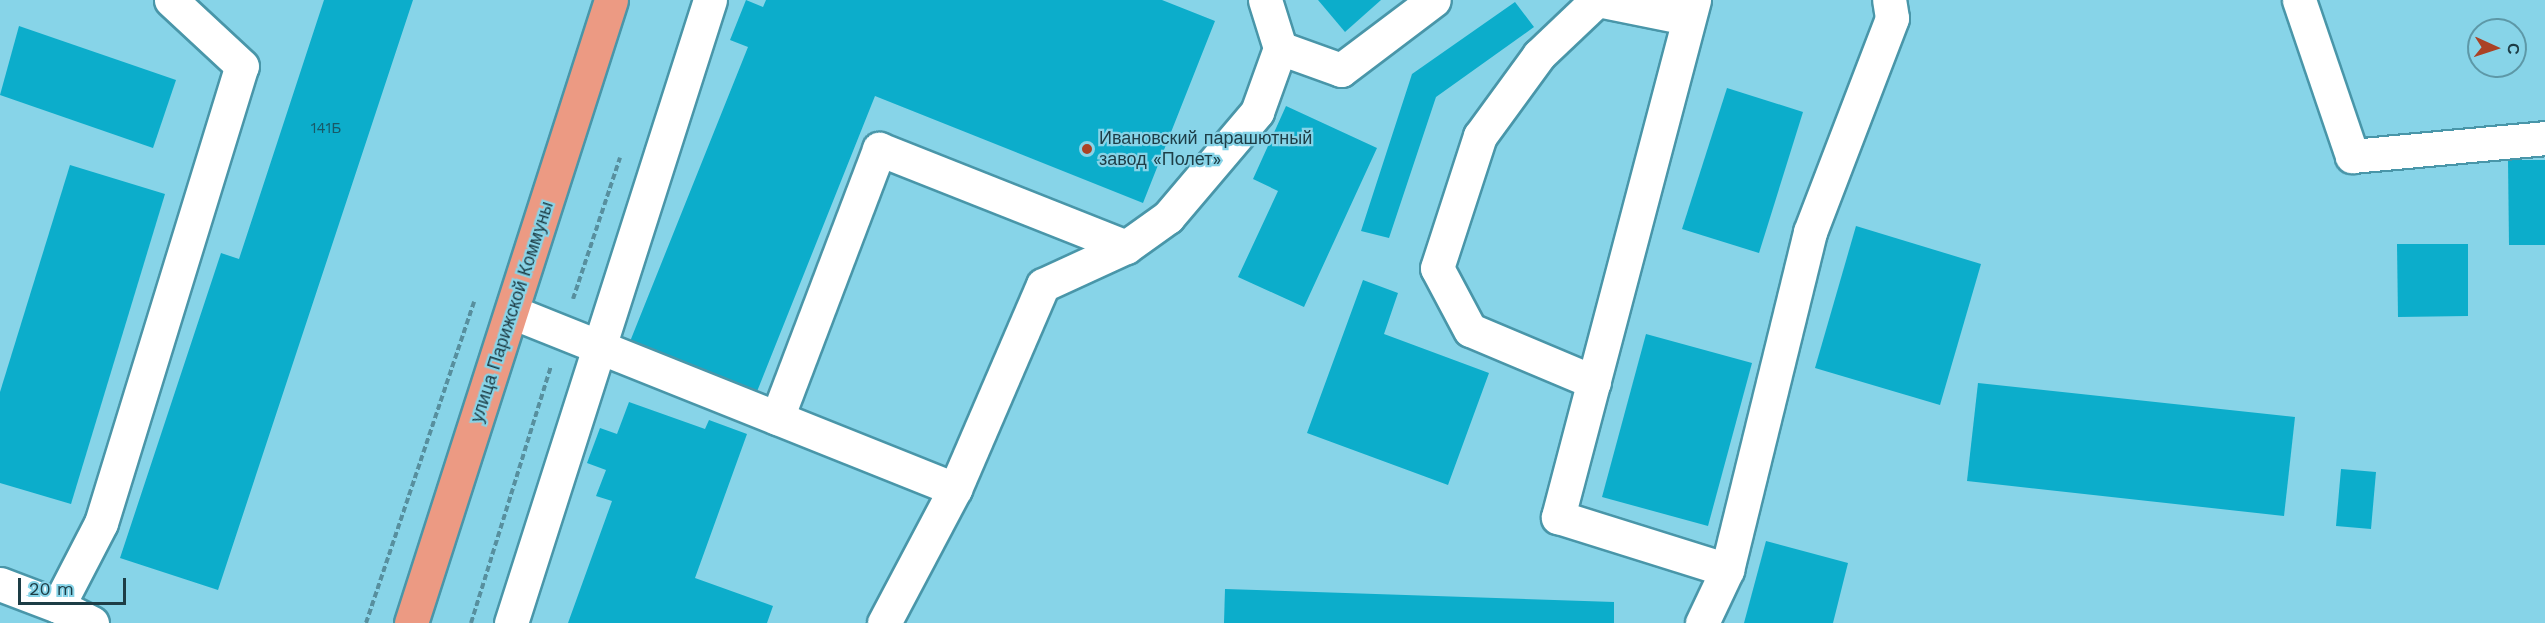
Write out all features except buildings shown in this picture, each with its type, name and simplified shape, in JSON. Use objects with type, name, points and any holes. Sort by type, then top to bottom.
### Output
[{"type":"main road","name":"улица Парижской Коммуны","points":[[411,623],[611,0]]},
{"type":"lane","points":[[58,606],[101,523],[242,66],[171,0]]},
{"type":"lane","points":[[511,623],[710,0]]},
{"type":"lane","points":[[884,623],[955,489],[1043,285],[1126,247],[1168,218],[1257,112],[1280,48],[1264,0]]},
{"type":"lane","points":[[1280,48],[1341,70],[1434,0]]},
{"type":"lane","points":[[1594,382],[1470,330],[1437,268],[1480,136],[1539,56],[1597,0],[1691,9],[1594,382],[1558,517],[1727,570]]},
{"type":"lane","points":[[1702,623],[1727,570],[1810,232],[1892,18],[1889,0]]},
{"type":"lane","points":[[2299,0],[2352,156],[2545,138]]},
{"type":"lane","points":[[777,418],[879,149],[1126,247]]},
{"type":"lane","points":[[512,312],[955,489]]},
{"type":"lane","points":[[0,584],[58,606],[92,623]]},
{"type":"path","points":[[366,623],[476,297]]},
{"type":"place","name":"Ивановский парашютный завод «Полет»","points":[[1087,149]]}]
